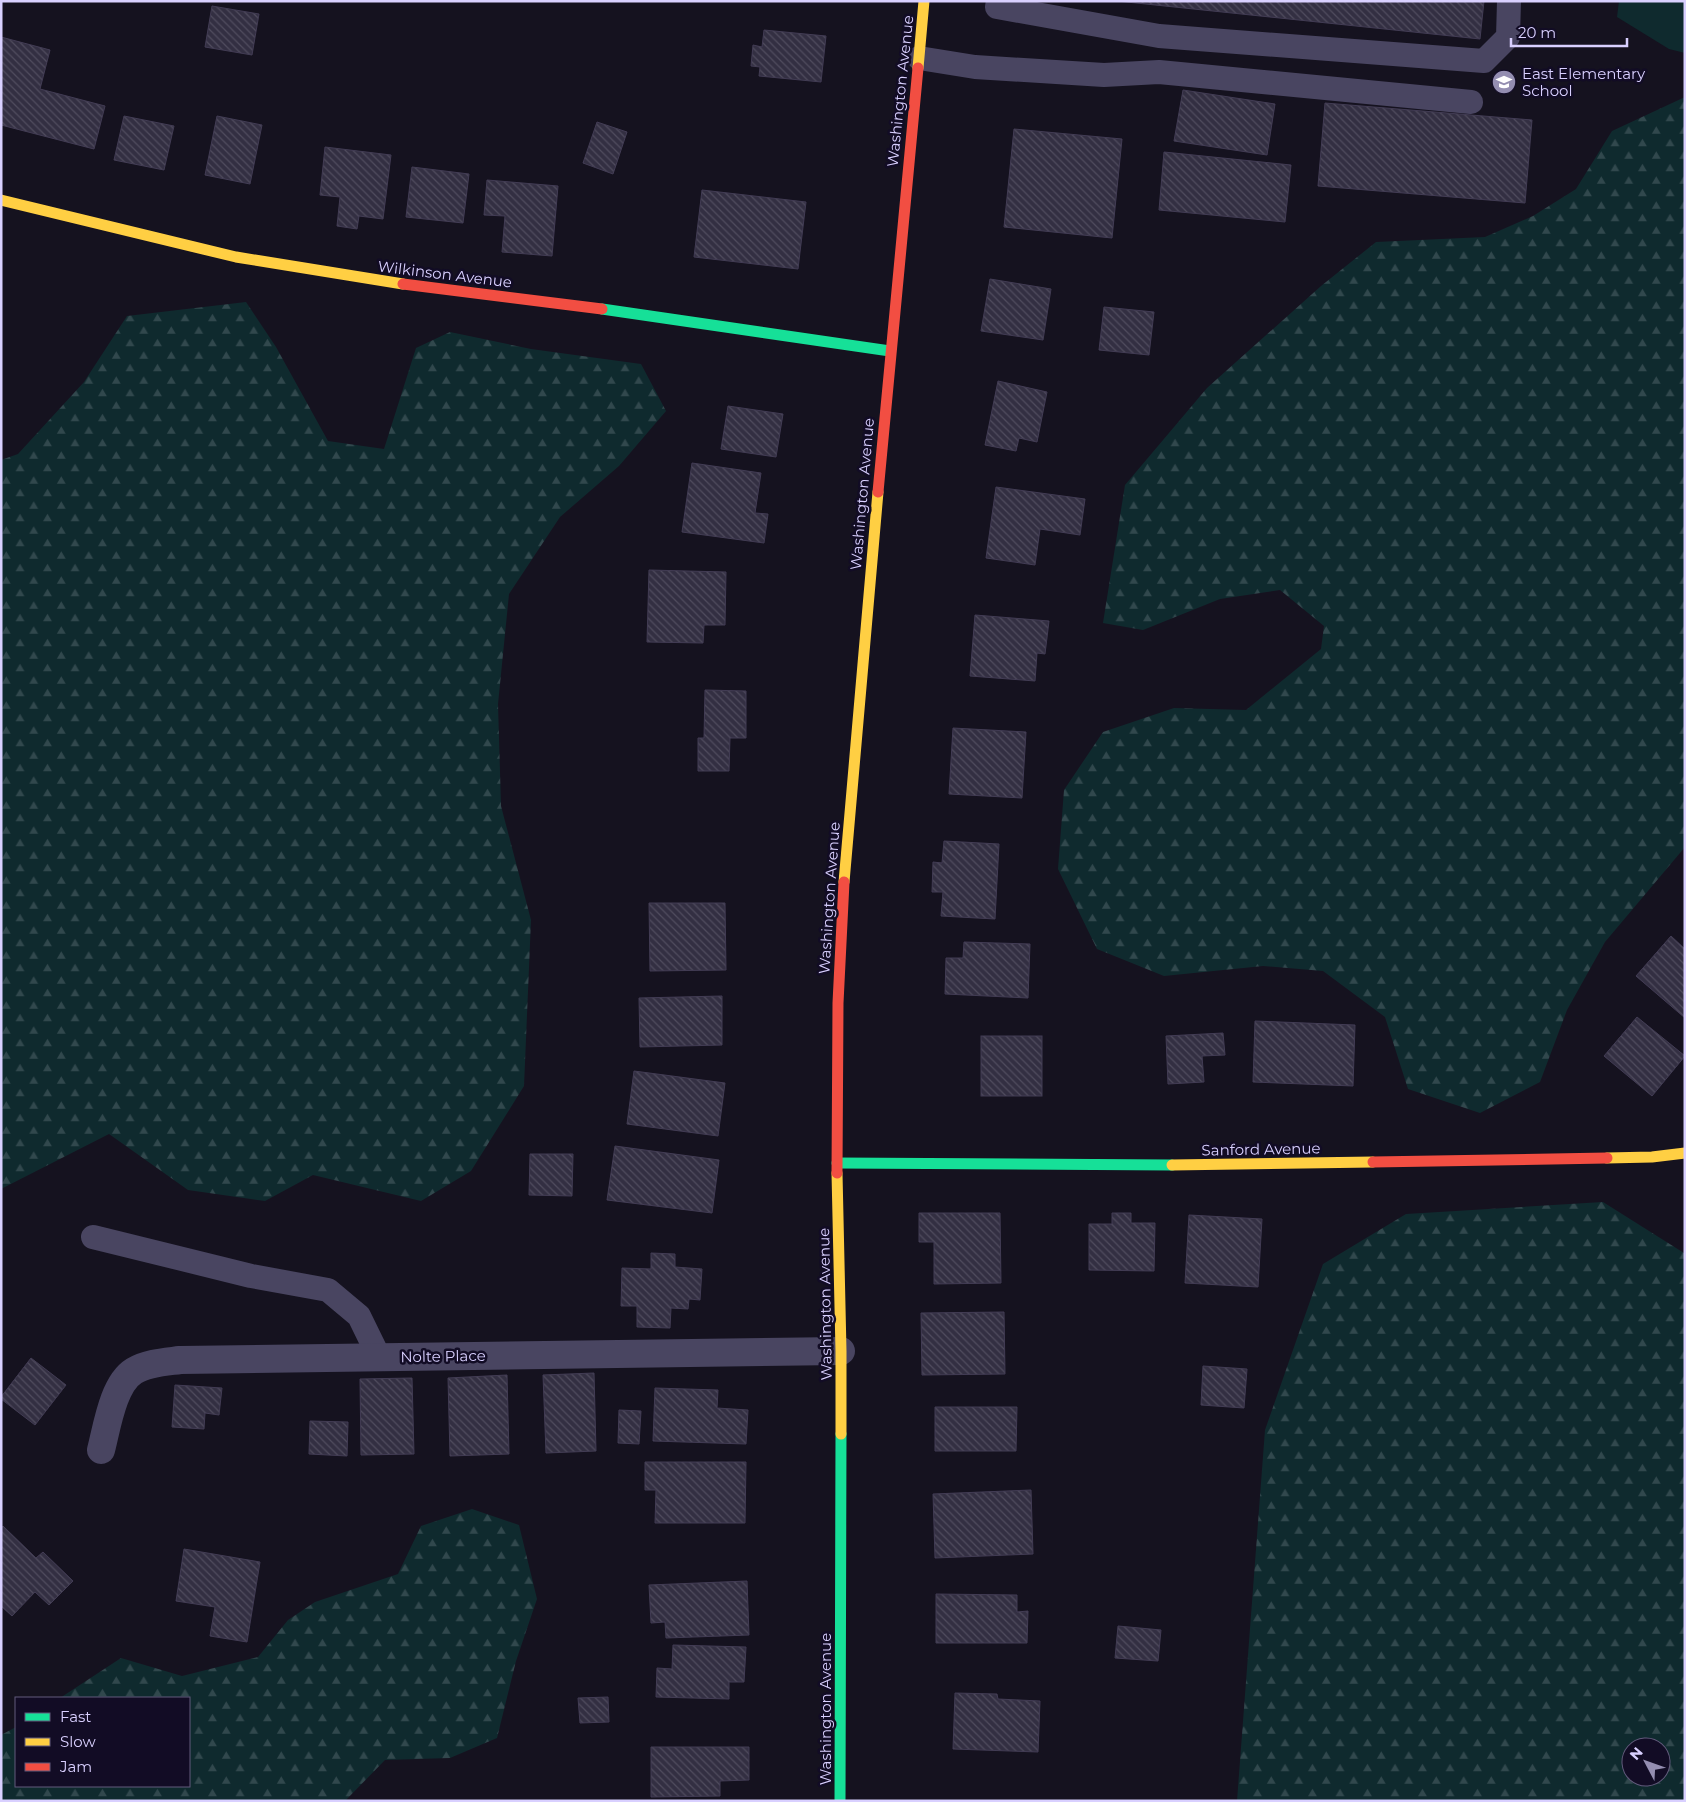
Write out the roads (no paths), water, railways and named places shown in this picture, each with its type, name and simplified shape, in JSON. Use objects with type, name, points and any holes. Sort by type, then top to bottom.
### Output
[{"type":"main road","name":"Washington Avenue","points":[[840,1801],[841,1351],[837,1163],[838,1003],[844,877],[890,351],[924,1]]},
{"type":"main road","name":"Wilkinson Avenue","points":[[1,200],[236,257],[379,281],[608,310],[890,351]]},
{"type":"main road","name":"Sanford Avenue","points":[[837,1163],[1196,1165],[1652,1157],[1685,1153]]},
{"type":"street","name":"Nolte Place","points":[[101,1450],[118,1389],[133,1372],[154,1364],[180,1360],[841,1351]]},
{"type":"lane","points":[[998,1],[998,7],[1159,36],[1484,61],[1508,36],[1509,1]]},
{"type":"lane","points":[[919,58],[975,67],[1104,75],[1159,72],[1471,102]]},
{"type":"lane","points":[[93,1237],[251,1276],[328,1290],[359,1316],[379,1357]]},
{"type":"place","name":"East Elementary School","points":[[1504,82]]}]
